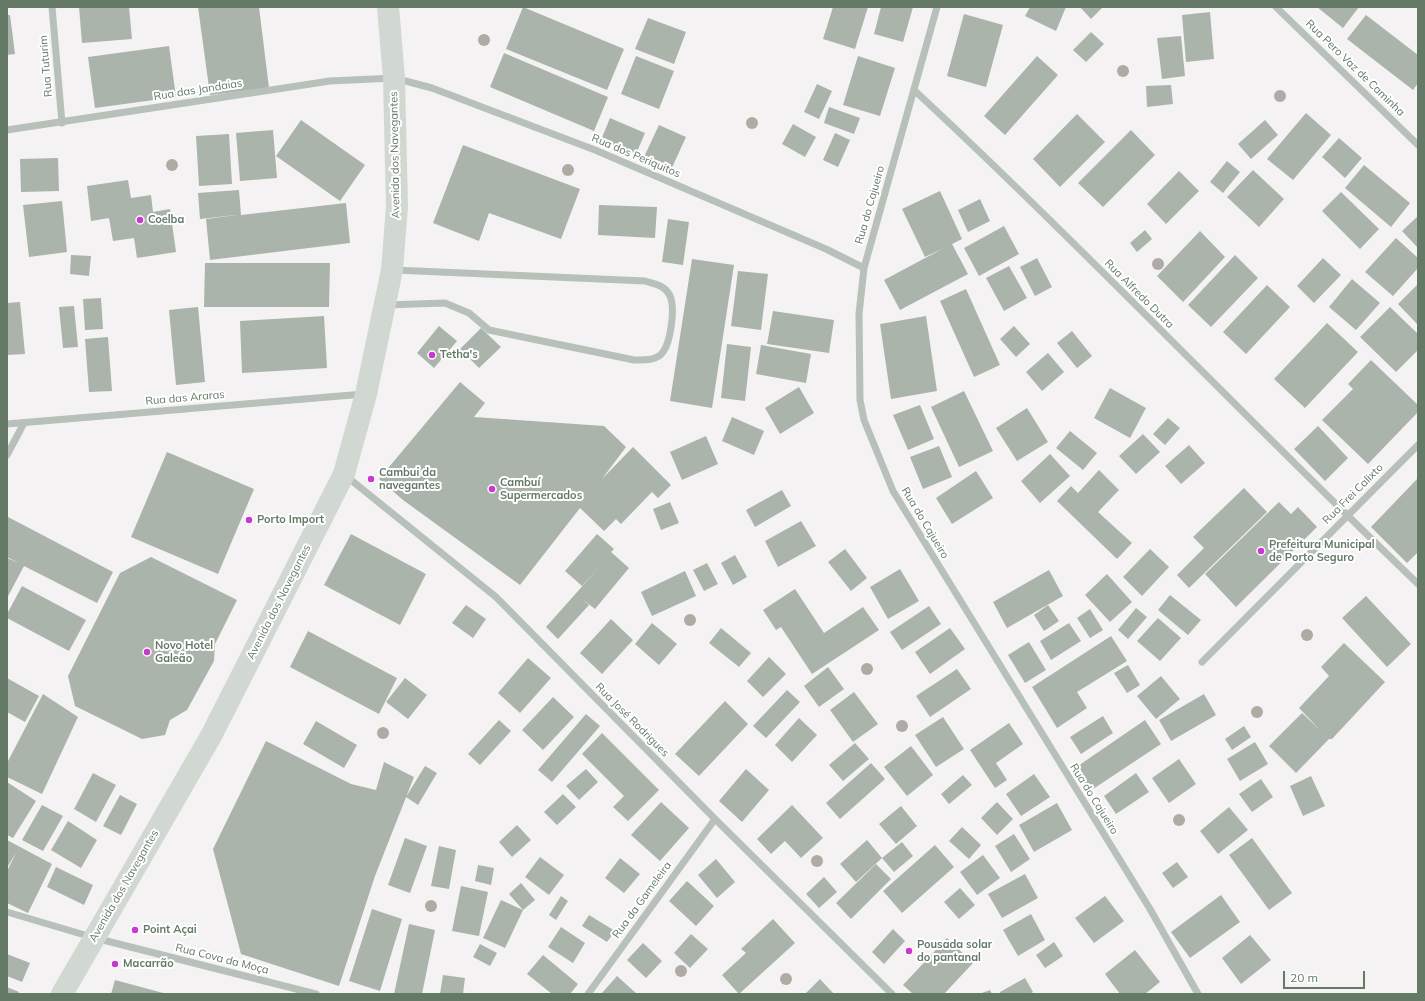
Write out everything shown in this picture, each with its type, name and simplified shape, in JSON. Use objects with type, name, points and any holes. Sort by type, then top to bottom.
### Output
[{"type":"main road","name":"Avenida dos Navegantes","points":[[62,994],[211,736],[344,474],[366,394],[383,305],[392,270],[397,206],[394,78],[388,7]]},
{"type":"street","name":"Rua Tuturim","points":[[52,7],[62,123]]},
{"type":"street","name":"Rua do Cajueiro","points":[[937,7],[864,268],[858,314],[860,400],[864,420],[893,491],[1150,909],[1198,994]]},
{"type":"street","name":"Rua Pero Vaz de Caminha","points":[[1276,7],[1418,145]]},
{"type":"street","name":"Rua das Jandaias","points":[[7,130],[62,123],[330,80],[394,78]]},
{"type":"street","name":"Rua dos Periquitos","points":[[394,78],[432,88],[595,150],[826,249],[864,268]]},
{"type":"street","name":"Rua Alfredo Dutra","points":[[914,90],[978,150],[1347,516],[1418,584]]},
{"type":"street","points":[[383,305],[445,303],[469,313],[489,330],[634,360],[654,359],[663,353],[673,325],[670,295],[661,286],[645,281],[392,270]]},
{"type":"street","name":"Rua das Araras","points":[[7,424],[366,394]]},
{"type":"street","points":[[7,455],[24,423]]},
{"type":"street","name":"Rua Frei Calixto","points":[[1202,662],[1418,445]]},
{"type":"street","name":"Rua José Rodrigues","points":[[344,474],[496,597],[715,819],[892,994]]},
{"type":"street","name":"Rua da Gameleira","points":[[588,994],[715,819]]},
{"type":"street","name":"Rua Cova da Moça","points":[[7,912],[95,938],[316,994]]},
{"type":"building","points":[[79,7],[129,7],[132,39],[82,43]]},
{"type":"building","points":[[198,7],[259,7],[269,88],[210,95]]},
{"type":"building","points":[[523,7],[624,49],[607,90],[506,49]]},
{"type":"building","points":[[833,7],[868,7],[855,49],[823,39]]},
{"type":"building","points":[[881,7],[913,7],[903,42],[874,34]]},
{"type":"building","points":[[1030,7],[1066,7],[1056,31],[1025,16]]},
{"type":"building","points":[[1080,7],[1103,7],[1091,19]]},
{"type":"building","points":[[1317,7],[1359,7],[1343,28]]},
{"type":"building","points":[[1210,12],[1214,59],[1186,62],[1182,15]]},
{"type":"building","points":[[964,14],[1003,25],[986,87],[947,76]]},
{"type":"building","points":[[7,15],[10,15],[15,54],[7,55]]},
{"type":"building","points":[[1366,15],[1418,55],[1418,83],[1413,90],[1347,39]]},
{"type":"building","points":[[648,18],[686,32],[674,64],[635,49]]},
{"type":"building","points":[[1091,32],[1104,44],[1086,62],[1073,50]]},
{"type":"building","points":[[1181,36],[1185,76],[1162,79],[1157,38]]},
{"type":"building","points":[[169,46],[176,97],[95,108],[88,57]]},
{"type":"building","points":[[504,53],[608,97],[594,131],[490,87]]},
{"type":"building","points":[[636,56],[674,71],[659,109],[621,94]]},
{"type":"building","points":[[858,56],[895,68],[880,116],[843,105]]},
{"type":"building","points":[[1037,56],[1058,75],[1005,135],[984,116]]},
{"type":"building","points":[[817,84],[832,91],[819,119],[804,112]]},
{"type":"building","points":[[1171,85],[1173,104],[1147,107],[1146,86]]},
{"type":"building","points":[[829,107],[860,118],[854,134],[824,123]]},
{"type":"building","points":[[1306,113],[1331,135],[1293,180],[1267,159]]},
{"type":"building","points":[[1077,114],[1105,142],[1060,187],[1033,159]]},
{"type":"building","points":[[610,118],[645,133],[636,154],[601,140]]},
{"type":"building","points":[[301,120],[365,165],[340,201],[276,156]]},
{"type":"building","points":[[1265,120],[1278,135],[1251,159],[1238,144]]},
{"type":"building","points":[[793,124],[816,137],[805,157],[782,144]]},
{"type":"building","points":[[659,125],[686,137],[670,172],[643,159]]},
{"type":"building","points":[[273,130],[277,178],[240,181],[236,133]]},
{"type":"building","points":[[1131,130],[1155,155],[1103,207],[1078,183]]},
{"type":"building","points":[[835,133],[850,140],[838,167],[823,160]]},
{"type":"building","points":[[229,134],[232,184],[199,186],[196,136]]},
{"type":"building","points":[[1339,138],[1362,158],[1345,178],[1322,157]]},
{"type":"building","points":[[463,145],[580,189],[561,239],[489,213],[479,241],[433,223]]},
{"type":"building","points":[[58,158],[59,191],[21,192],[20,159]]},
{"type":"building","points":[[1227,161],[1240,172],[1223,193],[1210,182]]},
{"type":"building","points":[[1364,165],[1410,203],[1391,227],[1345,188]]},
{"type":"building","points":[[1253,170],[1284,199],[1259,227],[1227,197]]},
{"type":"building","points":[[1179,171],[1199,191],[1166,224],[1147,204]]},
{"type":"building","name":"Coelba","points":[[128,180],[131,198],[151,195],[153,212],[170,209],[176,252],[137,258],[134,238],[113,241],[109,218],[91,221],[87,186]]},
{"type":"building","points":[[239,190],[241,215],[346,203],[350,243],[210,260],[206,219],[236,215],[200,219],[198,193]]},
{"type":"building","points":[[940,191],[962,239],[952,244],[968,274],[900,310],[884,280],[944,248],[925,257],[902,209]]},
{"type":"building","points":[[1341,192],[1379,229],[1360,249],[1322,211]]},
{"type":"building","points":[[980,199],[990,221],[968,232],[958,210]]},
{"type":"building","points":[[62,201],[67,252],[29,257],[23,205]]},
{"type":"building","points":[[599,205],[657,207],[655,238],[598,235]]},
{"type":"building","points":[[1418,216],[1418,248],[1402,231]]},
{"type":"building","points":[[668,219],[689,222],[683,265],[662,262]]},
{"type":"building","points":[[1004,226],[1019,254],[979,276],[964,248]]},
{"type":"building","points":[[1145,230],[1152,239],[1137,252],[1130,243]]},
{"type":"building","points":[[1200,231],[1225,257],[1183,302],[1157,276]]},
{"type":"building","points":[[1396,238],[1418,258],[1418,268],[1393,296],[1365,272]]},
{"type":"building","points":[[71,255],[91,256],[89,276],[70,274]]},
{"type":"building","points":[[1235,255],[1258,278],[1211,327],[1188,305]]},
{"type":"building","points":[[1037,258],[1052,287],[1035,296],[1020,267]]},
{"type":"building","points":[[1323,258],[1341,275],[1314,303],[1297,286]]},
{"type":"building","points":[[692,259],[734,265],[712,408],[670,401]]},
{"type":"building","points":[[205,263],[330,263],[329,307],[204,307]]},
{"type":"building","points":[[1009,266],[1027,298],[1004,311],[986,278]]},
{"type":"building","points":[[738,271],[768,274],[761,330],[731,326]]},
{"type":"building","points":[[1352,279],[1380,303],[1356,330],[1329,307]]},
{"type":"building","points":[[1418,284],[1418,325],[1398,304]]},
{"type":"building","points":[[1267,285],[1290,307],[1246,354],[1223,332]]},
{"type":"building","points":[[966,289],[1000,365],[974,377],[940,301]]},
{"type":"building","points":[[101,298],[103,329],[85,330],[83,299]]},
{"type":"building","points":[[20,302],[25,354],[7,355],[7,303]]},
{"type":"building","points":[[74,306],[78,347],[63,348],[59,307]]},
{"type":"building","points":[[198,307],[205,382],[176,385],[169,310]]},
{"type":"building","points":[[1390,307],[1418,334],[1418,350],[1396,372],[1360,337]]},
{"type":"building","points":[[773,311],[834,320],[829,353],[767,344]]},
{"type":"building","points":[[324,316],[327,368],[242,373],[240,321]]},
{"type":"building","points":[[926,316],[937,391],[891,399],[880,324]]},
{"type":"building","points":[[1327,323],[1358,352],[1305,408],[1274,379]]},
{"type":"building","points":[[439,326],[457,341],[434,368],[417,353]]},
{"type":"building","points":[[1014,326],[1030,344],[1016,357],[1000,339]]},
{"type":"building","points":[[481,328],[501,347],[479,368],[460,349]]},
{"type":"building","points":[[1072,331],[1092,356],[1077,368],[1057,343]]},
{"type":"building","points":[[108,337],[112,391],[89,392],[85,339]]},
{"type":"building","points":[[727,344],[751,347],[745,401],[721,398]]},
{"type":"building","points":[[761,345],[811,354],[806,383],[756,374]]},
{"type":"building","points":[[1048,353],[1064,372],[1042,391],[1026,372]]},
{"type":"building","points":[[1371,360],[1418,405],[1418,412],[1368,464],[1322,420],[1353,389],[1348,384]]},
{"type":"building","name":"Cambuí Supermercados","points":[[460,382],[485,403],[474,417],[604,426],[626,447],[602,479],[633,447],[671,485],[658,498],[652,492],[621,524],[616,519],[604,531],[580,508],[520,585],[403,500],[379,479]]},
{"type":"building","points":[[799,387],[814,413],[780,434],[765,408]]},
{"type":"building","points":[[1110,388],[1146,408],[1130,438],[1094,418]]},
{"type":"building","points":[[964,391],[993,451],[959,467],[931,407]]},
{"type":"building","points":[[920,405],[934,439],[908,450],[893,415]]},
{"type":"building","points":[[1027,408],[1048,442],[1017,461],[996,428]]},
{"type":"building","points":[[732,417],[764,431],[754,455],[722,441]]},
{"type":"building","points":[[1168,418],[1180,428],[1165,445],[1153,434]]},
{"type":"building","points":[[1318,426],[1348,458],[1325,481],[1294,449]]},
{"type":"building","points":[[1070,431],[1097,453],[1083,470],[1056,448]]},
{"type":"building","points":[[1143,434],[1160,452],[1136,474],[1119,456]]},
{"type":"building","points":[[706,436],[718,464],[682,480],[670,452]]},
{"type":"building","points":[[1189,445],[1205,463],[1181,484],[1165,466]]},
{"type":"building","points":[[939,446],[952,477],[923,489],[910,457]]},
{"type":"building","points":[[167,452],[254,489],[218,574],[131,537]]},
{"type":"building","points":[[1050,454],[1070,476],[1040,503],[1021,481]]},
{"type":"building","points":[[1099,470],[1119,490],[1098,512],[1132,543],[1117,559],[1057,501],[1071,486],[1078,493]]},
{"type":"building","points":[[976,471],[993,498],[952,524],[936,498]]},
{"type":"building","points":[[1418,478],[1418,552],[1407,563],[1371,527]]},
{"type":"building","points":[[1244,488],[1267,512],[1189,588],[1177,575],[1204,548],[1193,537]]},
{"type":"building","points":[[782,490],[791,506],[755,527],[746,510]]},
{"type":"building","points":[[670,502],[679,523],[661,530],[653,509]]},
{"type":"building","name":"Prefeitura Municipal de Porto Seguro","points":[[1279,502],[1291,514],[1298,507],[1317,527],[1236,607],[1205,574]]},
{"type":"building","points":[[8,517],[113,572],[97,603],[24,566],[7,598],[7,558],[19,563],[7,557]]},
{"type":"building","points":[[801,521],[816,546],[778,567],[765,541]]},
{"type":"building","points":[[351,534],[426,574],[400,625],[324,585]]},
{"type":"building","points":[[597,534],[614,549],[611,552],[629,568],[595,609],[582,599],[589,605],[558,639],[546,627],[602,564],[582,586],[565,571]]},
{"type":"building","points":[[845,549],[867,578],[851,591],[828,562]]},
{"type":"building","points":[[1150,549],[1169,567],[1142,596],[1123,577]]},
{"type":"building","points":[[735,555],[747,577],[733,585],[721,563]]},
{"type":"building","name":"Novo Hotel Galeão","points":[[151,557],[237,600],[215,644],[214,661],[187,710],[170,720],[165,735],[142,739],[75,706],[68,676],[120,573]]},
{"type":"building","points":[[707,563],[718,584],[704,591],[693,570]]},
{"type":"building","points":[[900,569],[919,601],[888,619],[870,587]]},
{"type":"building","points":[[1049,570],[1063,596],[1007,628],[993,602]]},
{"type":"building","points":[[685,571],[696,596],[652,616],[641,592]]},
{"type":"building","points":[[1107,574],[1132,602],[1110,622],[1085,595]]},
{"type":"building","points":[[22,586],[86,620],[69,651],[7,618],[7,614]]},
{"type":"building","points":[[795,589],[824,633],[863,607],[879,630],[812,674],[781,627],[776,630],[763,610]]},
{"type":"building","points":[[1170,595],[1201,620],[1188,635],[1158,610]]},
{"type":"building","points":[[1366,596],[1411,644],[1387,667],[1342,618]]},
{"type":"building","points":[[466,605],[486,619],[473,638],[452,623]]},
{"type":"building","points":[[1048,605],[1059,621],[1044,631],[1034,615]]},
{"type":"building","points":[[929,606],[941,624],[902,650],[890,632]]},
{"type":"building","points":[[1136,608],[1147,617],[1128,639],[1118,630]]},
{"type":"building","points":[[1090,609],[1103,630],[1090,638],[1077,618]]},
{"type":"building","points":[[1158,618],[1181,638],[1160,661],[1137,641]]},
{"type":"building","points":[[611,619],[633,640],[602,674],[580,653]]},
{"type":"building","points":[[652,623],[677,644],[659,665],[635,644]]},
{"type":"building","points":[[1069,623],[1081,641],[1051,660],[1040,641]]},
{"type":"building","points":[[721,628],[751,653],[739,667],[709,643]]},
{"type":"building","points":[[950,628],[965,649],[930,674],[915,652]]},
{"type":"building","points":[[308,631],[397,678],[379,714],[290,667]]},
{"type":"building","points":[[1111,636],[1127,661],[1077,692],[1087,708],[1057,728],[1032,687]]},
{"type":"building","points":[[1029,642],[1046,670],[1025,683],[1008,655]]},
{"type":"building","points":[[1344,643],[1385,682],[1332,739],[1329,739],[1296,773],[1269,746],[1302,713],[1320,730],[1299,708],[1329,676],[1321,667]]},
{"type":"building","points":[[769,657],[786,674],[763,697],[747,681]]},
{"type":"building","points":[[528,658],[551,678],[520,713],[498,693]]},
{"type":"building","points":[[1128,665],[1140,685],[1127,693],[1114,673]]},
{"type":"building","points":[[828,667],[844,689],[819,707],[804,686]]},
{"type":"building","points":[[957,669],[971,689],[930,717],[916,696]]},
{"type":"building","points":[[1161,676],[1180,699],[1156,719],[1137,696]]},
{"type":"building","points":[[7,678],[39,696],[25,722],[7,712]]},
{"type":"building","points":[[405,678],[427,695],[408,719],[386,702]]},
{"type":"building","points":[[787,690],[800,702],[766,738],[753,726]]},
{"type":"building","points":[[854,692],[878,724],[853,742],[830,710]]},
{"type":"building","points":[[43,694],[78,717],[42,794],[7,777],[7,763]]},
{"type":"building","points":[[1204,694],[1216,715],[1171,741],[1159,720]]},
{"type":"building","points":[[553,697],[574,717],[543,750],[522,730]]},
{"type":"building","points":[[725,701],[748,724],[699,776],[675,754]]},
{"type":"building","points":[[586,714],[600,726],[552,782],[538,770]]},
{"type":"building","points":[[1103,716],[1113,733],[1081,754],[1070,737]]},
{"type":"building","points":[[943,717],[964,749],[936,767],[915,735]]},
{"type":"building","points":[[799,718],[817,735],[792,762],[775,745]]},
{"type":"building","points":[[499,720],[511,731],[480,765],[468,754]]},
{"type":"building","points":[[1145,720],[1161,744],[1090,791],[1075,768]]},
{"type":"building","points":[[316,721],[357,745],[344,768],[303,744]]},
{"type":"building","points":[[1009,723],[1023,744],[996,763],[1007,780],[995,788],[970,750]]},
{"type":"building","points":[[1244,726],[1251,737],[1232,750],[1225,739]]},
{"type":"building","points":[[602,733],[659,790],[628,821],[613,807],[624,796],[582,754]]},
{"type":"building","points":[[266,741],[351,784],[376,790],[384,762],[414,777],[375,876],[339,986],[241,954],[213,849]]},
{"type":"building","points":[[1255,742],[1268,764],[1240,781],[1227,759]]},
{"type":"building","points":[[855,743],[869,759],[843,781],[829,765]]},
{"type":"building","points":[[911,746],[933,775],[907,796],[884,767]]},
{"type":"building","points":[[1179,759],[1196,784],[1169,803],[1152,778]]},
{"type":"building","points":[[871,763],[885,779],[840,819],[826,803]]},
{"type":"building","points":[[425,766],[437,773],[418,805],[406,797]]},
{"type":"building","points":[[586,769],[598,782],[579,800],[566,786]]},
{"type":"building","points":[[746,769],[769,790],[742,822],[719,801]]},
{"type":"building","points":[[93,773],[116,785],[96,822],[74,809]]},
{"type":"building","points":[[1136,773],[1149,792],[1116,814],[1104,796]]},
{"type":"building","points":[[1034,774],[1050,797],[1021,816],[1006,794]]},
{"type":"building","points":[[963,775],[972,785],[949,804],[941,794]]},
{"type":"building","points":[[1311,776],[1325,806],[1303,816],[1290,786]]},
{"type":"building","points":[[1261,779],[1273,797],[1252,812],[1239,794]]},
{"type":"building","points":[[7,782],[36,801],[13,838],[7,835]]},
{"type":"building","points":[[563,794],[576,807],[557,825],[544,812]]},
{"type":"building","points":[[120,795],[137,804],[121,835],[103,826]]},
{"type":"building","points":[[661,802],[689,828],[660,861],[631,835]]},
{"type":"building","points":[[997,802],[1013,819],[997,835],[981,818]]},
{"type":"building","points":[[1057,803],[1072,830],[1034,852],[1019,825]]},
{"type":"building","points":[[42,805],[63,816],[43,851],[22,840]]},
{"type":"building","points":[[792,805],[823,838],[801,858],[785,841],[771,854],[757,839]]},
{"type":"building","points":[[901,806],[917,826],[896,844],[879,824]]},
{"type":"building","points":[[1229,807],[1248,830],[1218,854],[1200,831]]},
{"type":"building","points":[[68,821],[97,840],[81,868],[51,850]]},
{"type":"building","points":[[517,825],[531,840],[512,857],[499,842]]},
{"type":"building","points":[[962,827],[981,845],[969,859],[949,841]]},
{"type":"building","points":[[1014,834],[1030,859],[1011,872],[995,846]]},
{"type":"building","points":[[405,838],[427,846],[410,893],[388,885]]},
{"type":"building","points":[[1252,838],[1292,893],[1269,910],[1229,855]]},
{"type":"building","points":[[7,840],[52,864],[28,913],[7,903],[7,871],[16,853],[8,866]]},
{"type":"building","points":[[867,840],[882,858],[856,882],[840,864]]},
{"type":"building","points":[[902,842],[913,856],[894,872],[882,858]]},
{"type":"building","points":[[935,845],[954,867],[902,913],[883,891]]},
{"type":"building","points":[[439,846],[456,850],[449,889],[431,886]]},
{"type":"building","points":[[983,855],[1000,878],[977,895],[960,872]]},
{"type":"building","points":[[540,857],[564,875],[549,895],[525,877]]},
{"type":"building","points":[[620,858],[640,874],[624,893],[605,878]]},
{"type":"building","points":[[716,859],[735,882],[717,898],[698,875]]},
{"type":"building","points":[[1177,862],[1188,877],[1173,888],[1162,873]]},
{"type":"building","points":[[876,864],[891,879],[851,919],[836,903]]},
{"type":"building","points":[[478,865],[494,868],[491,885],[475,881]]},
{"type":"building","points":[[56,867],[93,885],[84,905],[47,887]]},
{"type":"building","points":[[1025,874],[1038,898],[1002,918],[988,894]]},
{"type":"building","points":[[824,877],[837,892],[819,908],[806,894]]},
{"type":"building","points":[[687,881],[714,906],[696,926],[669,901]]},
{"type":"building","points":[[521,883],[535,900],[523,910],[509,894]]},
{"type":"building","points":[[461,886],[488,892],[479,936],[452,931]]},
{"type":"building","points":[[960,888],[975,905],[959,919],[944,902]]},
{"type":"building","points":[[1221,895],[1240,922],[1190,958],[1171,932]]},
{"type":"building","points":[[561,896],[568,901],[556,920],[549,915]]},
{"type":"building","points":[[1105,896],[1124,921],[1094,943],[1075,918]]},
{"type":"building","points":[[501,900],[523,910],[505,948],[483,938]]},
{"type":"building","points":[[372,909],[402,919],[380,991],[349,981]]},
{"type":"building","points":[[1031,914],[1045,940],[1018,956],[1003,930]]},
{"type":"building","points":[[589,915],[615,931],[607,942],[582,926]]},
{"type":"building","points":[[773,919],[795,943],[739,994],[722,975],[746,953],[741,949]]},
{"type":"building","points":[[409,924],[435,930],[422,994],[394,994]]},
{"type":"building","points":[[561,927],[585,943],[573,963],[548,947]]},
{"type":"building","points":[[893,929],[905,941],[884,964],[872,952]]},
{"type":"building","points":[[691,934],[708,949],[690,968],[674,953]]},
{"type":"building","points":[[1250,935],[1271,960],[1241,984],[1222,958]]},
{"type":"building","points":[[947,938],[973,963],[944,994],[913,994],[903,985]]},
{"type":"building","points":[[1054,942],[1063,956],[1045,968],[1036,955]]},
{"type":"building","points":[[643,943],[662,961],[646,978],[627,960]]},
{"type":"building","points":[[480,944],[497,953],[490,966],[473,957]]},
{"type":"building","points":[[1135,950],[1160,982],[1145,994],[1120,994],[1105,974]]},
{"type":"building","points":[[7,954],[30,963],[22,982],[7,976]]},
{"type":"building","points":[[543,955],[578,984],[570,994],[552,994],[527,974]]},
{"type":"building","points":[[443,975],[465,978],[463,994],[440,994]]},
{"type":"building","points":[[617,976],[637,994],[601,994]]},
{"type":"building","points":[[1025,978],[1033,992],[1030,994],[1001,994],[1000,992]]},
{"type":"building","points":[[820,979],[834,994],[805,994]]},
{"type":"building","points":[[115,980],[167,994],[111,994]]},
{"type":"building","points":[[7,987],[19,992],[18,994],[7,994]]},
{"type":"building","points":[[990,990],[992,994],[979,994]]},
{"type":"place","name":"Coelba","points":[[140,220]]},
{"type":"place","name":"Tetha's","points":[[432,355]]},
{"type":"place","name":"Cambui da navegantes","points":[[371,479]]},
{"type":"place","name":"Cambuí Supermercados","points":[[492,489]]},
{"type":"place","name":"Porto Import","points":[[249,520]]},
{"type":"place","name":"Prefeitura Municipal de Porto Seguro","points":[[1261,551]]},
{"type":"place","name":"Novo Hotel Galeão","points":[[147,652]]},
{"type":"place","name":"Point Açai","points":[[135,930]]},
{"type":"place","name":"Pousada solar do pantanal","points":[[909,951]]},
{"type":"place","name":"Macarrão","points":[[115,964]]}]
